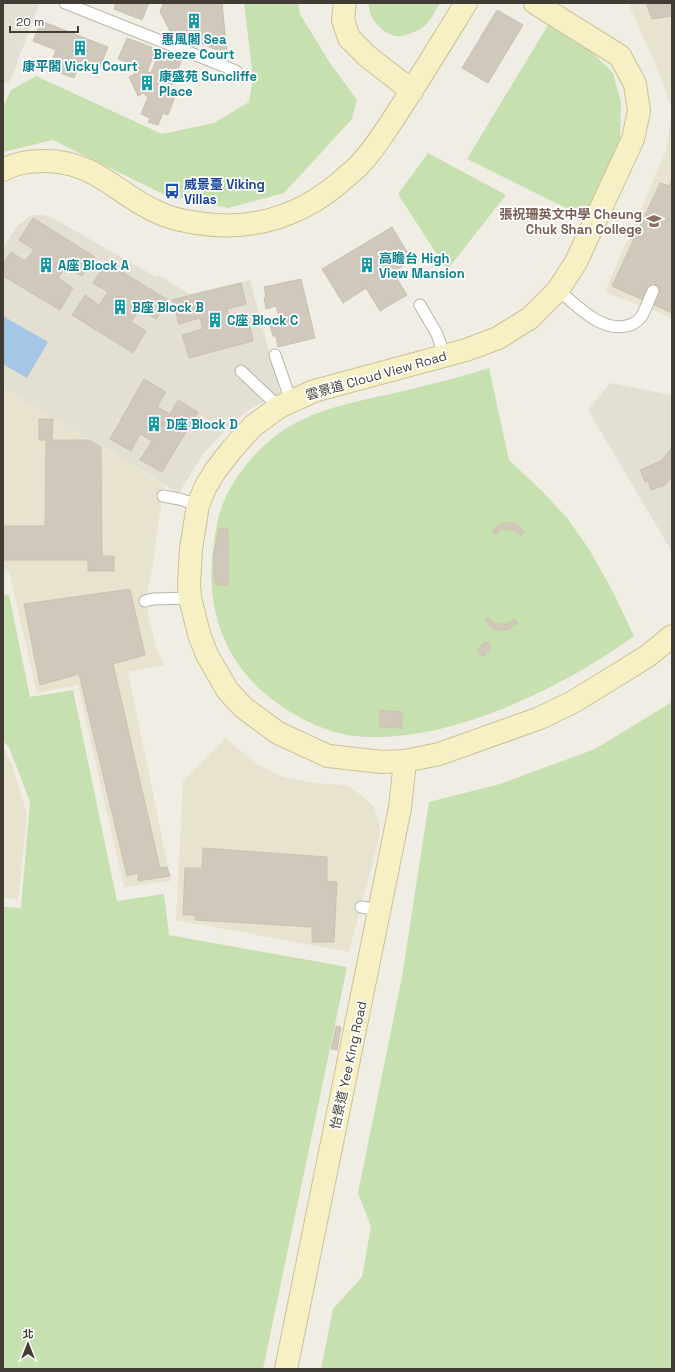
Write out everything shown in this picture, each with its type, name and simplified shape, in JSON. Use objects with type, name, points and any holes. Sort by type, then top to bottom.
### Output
[{"type":"street","points":[[345,3],[343,20],[349,38],[367,56],[412,90]]},
{"type":"street","points":[[3,170],[23,162],[53,161],[70,163],[108,180],[138,203],[166,216],[183,221],[215,226],[238,226],[259,223],[286,215],[326,194],[362,162],[412,90],[466,3]]},
{"type":"street","name":"雲景道 Cloud View Road","points":[[535,3],[620,56],[635,84],[639,111],[633,139],[576,262],[558,290],[530,318],[498,338],[466,350],[314,391],[285,404],[253,426],[215,471],[205,488],[198,505],[191,549],[189,584],[190,598],[199,634],[207,655],[228,691],[244,708],[278,733],[328,756],[382,762],[405,761],[440,754],[540,718],[573,702],[610,680],[649,655],[672,636]]},
{"type":"street","name":"怡景道 Yee King Road","points":[[286,1369],[370,908],[400,808],[405,761]]},
{"type":"lane","points":[[65,3],[236,71]]},
{"type":"lane","points":[[558,290],[601,323],[619,328],[630,325],[641,317],[653,291]]},
{"type":"lane","points":[[420,305],[437,334],[444,355]]},
{"type":"lane","points":[[275,355],[285,404]]},
{"type":"lane","points":[[241,371],[285,404]]},
{"type":"lane","points":[[163,496],[198,505]]},
{"type":"lane","points":[[145,601],[190,598]]},
{"type":"shaded area","points":[[3,3],[35,3],[39,5],[9,84],[3,83]]},
{"type":"shaded area","points":[[628,3],[672,3],[672,109],[658,70]]},
{"type":"shaded area","name":"張祝珊英文中學 Cheung Chuk Shan College","points":[[672,110],[672,318],[605,292],[666,151]]},
{"type":"shaded area","points":[[36,215],[51,217],[156,277],[158,275],[189,294],[250,280],[280,393],[247,411],[224,432],[203,454],[179,493],[3,388],[3,248],[17,226],[28,217]]},
{"type":"shaded area","points":[[610,383],[672,395],[672,552],[588,410]]},
{"type":"shaded area","points":[[3,388],[164,485],[152,570],[145,601],[156,647],[165,665],[128,672],[171,881],[124,887],[78,685],[37,693],[9,571],[3,571]]},
{"type":"shaded area","points":[[225,738],[257,764],[283,777],[312,783],[346,785],[374,807],[379,822],[380,835],[349,952],[176,920],[183,781]]},
{"type":"shaded area","points":[[3,746],[12,765],[27,814],[18,900],[3,898]]},
{"type":"green space","points":[[244,3],[298,3],[300,14],[330,63],[357,100],[352,119],[284,193],[228,208],[163,194],[53,140],[3,152],[3,107],[11,90],[36,76],[162,134],[214,123],[249,102],[253,77]]},
{"type":"green space","points":[[369,3],[440,3],[425,26],[407,35],[396,36],[384,31],[374,21],[369,9]]},
{"type":"green space","points":[[548,25],[588,48],[613,73],[621,103],[620,141],[584,217],[467,159]]},
{"type":"green space","points":[[428,153],[506,195],[447,270],[398,194]]},
{"type":"green space","points":[[489,368],[509,460],[542,491],[567,518],[589,549],[613,592],[634,636],[572,676],[498,711],[459,724],[420,733],[383,737],[347,735],[308,722],[287,710],[266,695],[249,678],[235,659],[224,638],[216,616],[212,593],[214,543],[221,508],[226,496],[239,474],[256,454],[274,437],[301,420],[332,408]]},
{"type":"green space","points":[[3,594],[9,595],[30,697],[73,690],[117,901],[164,894],[169,935],[347,967],[263,1369],[3,1369],[3,907],[21,908],[30,802],[9,747],[3,741]]},
{"type":"green space","points":[[672,702],[672,1369],[321,1369],[333,1309],[362,1277],[371,1227],[358,1193],[402,977],[429,802],[500,784],[595,749]]},
{"type":"water","points":[[3,316],[48,342],[27,378],[3,364]]},
{"type":"building","points":[[116,3],[149,3],[142,20],[114,9]]},
{"type":"building","name":"惠風閣 Sea Breeze Court","points":[[163,3],[222,3],[227,54],[170,31],[160,12]]},
{"type":"building","points":[[646,3],[672,3],[672,16],[652,19]]},
{"type":"building","points":[[497,10],[523,25],[488,83],[462,68]]},
{"type":"building","name":"康平閣 Vicky Court","points":[[41,21],[108,47],[100,67],[81,60],[74,78],[49,69],[56,50],[33,41]]},
{"type":"building","name":"康盛苑 Suncliffe Place","points":[[127,38],[156,49],[147,72],[151,73],[160,50],[183,56],[172,85],[162,81],[159,88],[176,94],[168,115],[163,113],[158,125],[148,122],[150,118],[141,114],[148,97],[144,93],[138,96],[129,77],[135,74],[134,72],[136,66],[118,59]]},
{"type":"building","name":"張祝珊英文中學 Cheung Chuk Shan College","points":[[672,178],[672,313],[612,286],[660,183],[669,186]]},
{"type":"building","name":"A座 Block A","points":[[33,218],[95,257],[82,276],[66,267],[58,278],[73,288],[60,310],[3,276],[3,264],[11,252],[25,261],[34,250],[19,240]]},
{"type":"building","name":"高瞻台 High View Mansion","points":[[392,227],[412,260],[393,272],[407,295],[380,311],[366,288],[343,303],[322,269]]},
{"type":"building","name":"B座 Block B","points":[[106,262],[168,300],[156,319],[140,309],[131,322],[146,331],[133,353],[72,315],[85,295],[99,305],[108,292],[93,283]]},
{"type":"building","points":[[301,279],[315,338],[278,347],[276,336],[273,336],[270,326],[281,323],[276,306],[266,309],[264,287]]},
{"type":"building","name":"C座 Block C","points":[[241,283],[246,304],[227,309],[231,322],[248,317],[253,341],[189,358],[182,335],[203,329],[200,318],[179,324],[172,300]]},
{"type":"building","name":"D座 Block D","points":[[144,379],[166,392],[157,407],[170,414],[178,400],[198,412],[162,472],[140,460],[152,441],[140,434],[131,451],[110,439]]},
{"type":"building","points":[[39,419],[53,419],[52,440],[90,440],[101,447],[102,556],[114,556],[114,571],[88,571],[88,560],[3,560],[3,526],[45,526],[46,440],[39,440]]},
{"type":"building","points":[[672,447],[672,477],[665,485],[651,490],[648,481],[645,482],[640,470],[661,461]]},
{"type":"building","points":[[501,523],[515,523],[524,532],[521,536],[514,530],[501,529],[496,535],[492,531]]},
{"type":"building","points":[[219,529],[228,529],[228,586],[216,584],[214,577],[214,553]]},
{"type":"building","points":[[130,589],[145,655],[113,664],[160,868],[167,867],[170,876],[138,881],[138,873],[127,876],[79,674],[40,685],[24,604]]},
{"type":"building","points":[[488,617],[495,624],[508,624],[514,619],[517,623],[508,630],[494,630],[485,621]]},
{"type":"building","points":[[486,641],[492,648],[483,657],[477,650]]},
{"type":"building","points":[[380,710],[402,712],[402,728],[380,727]]},
{"type":"building","points":[[203,848],[327,857],[327,881],[337,882],[334,942],[312,942],[312,927],[195,920],[195,915],[183,915],[185,868],[202,868]]},
{"type":"building","points":[[336,1026],[341,1027],[337,1050],[331,1049]]},
{"type":"place","name":"惠風閣 Sea Breeze Court","points":[[194,21]]},
{"type":"place","name":"康平閣 Vicky Court","points":[[80,48]]},
{"type":"place","name":"康盛苑 Suncliffe Place","points":[[147,83]]},
{"type":"place","name":"威景臺 Viking Villas","points":[[172,191]]},
{"type":"place","name":"張祝珊英文中學 Cheung Chuk Shan College","points":[[654,221]]},
{"type":"place","name":"A座 Block A","points":[[46,265]]},
{"type":"place","name":"高瞻台 High View Mansion","points":[[367,265]]},
{"type":"place","name":"B座 Block B","points":[[120,307]]},
{"type":"place","name":"C座 Block C","points":[[215,320]]},
{"type":"place","name":"D座 Block D","points":[[154,424]]}]
